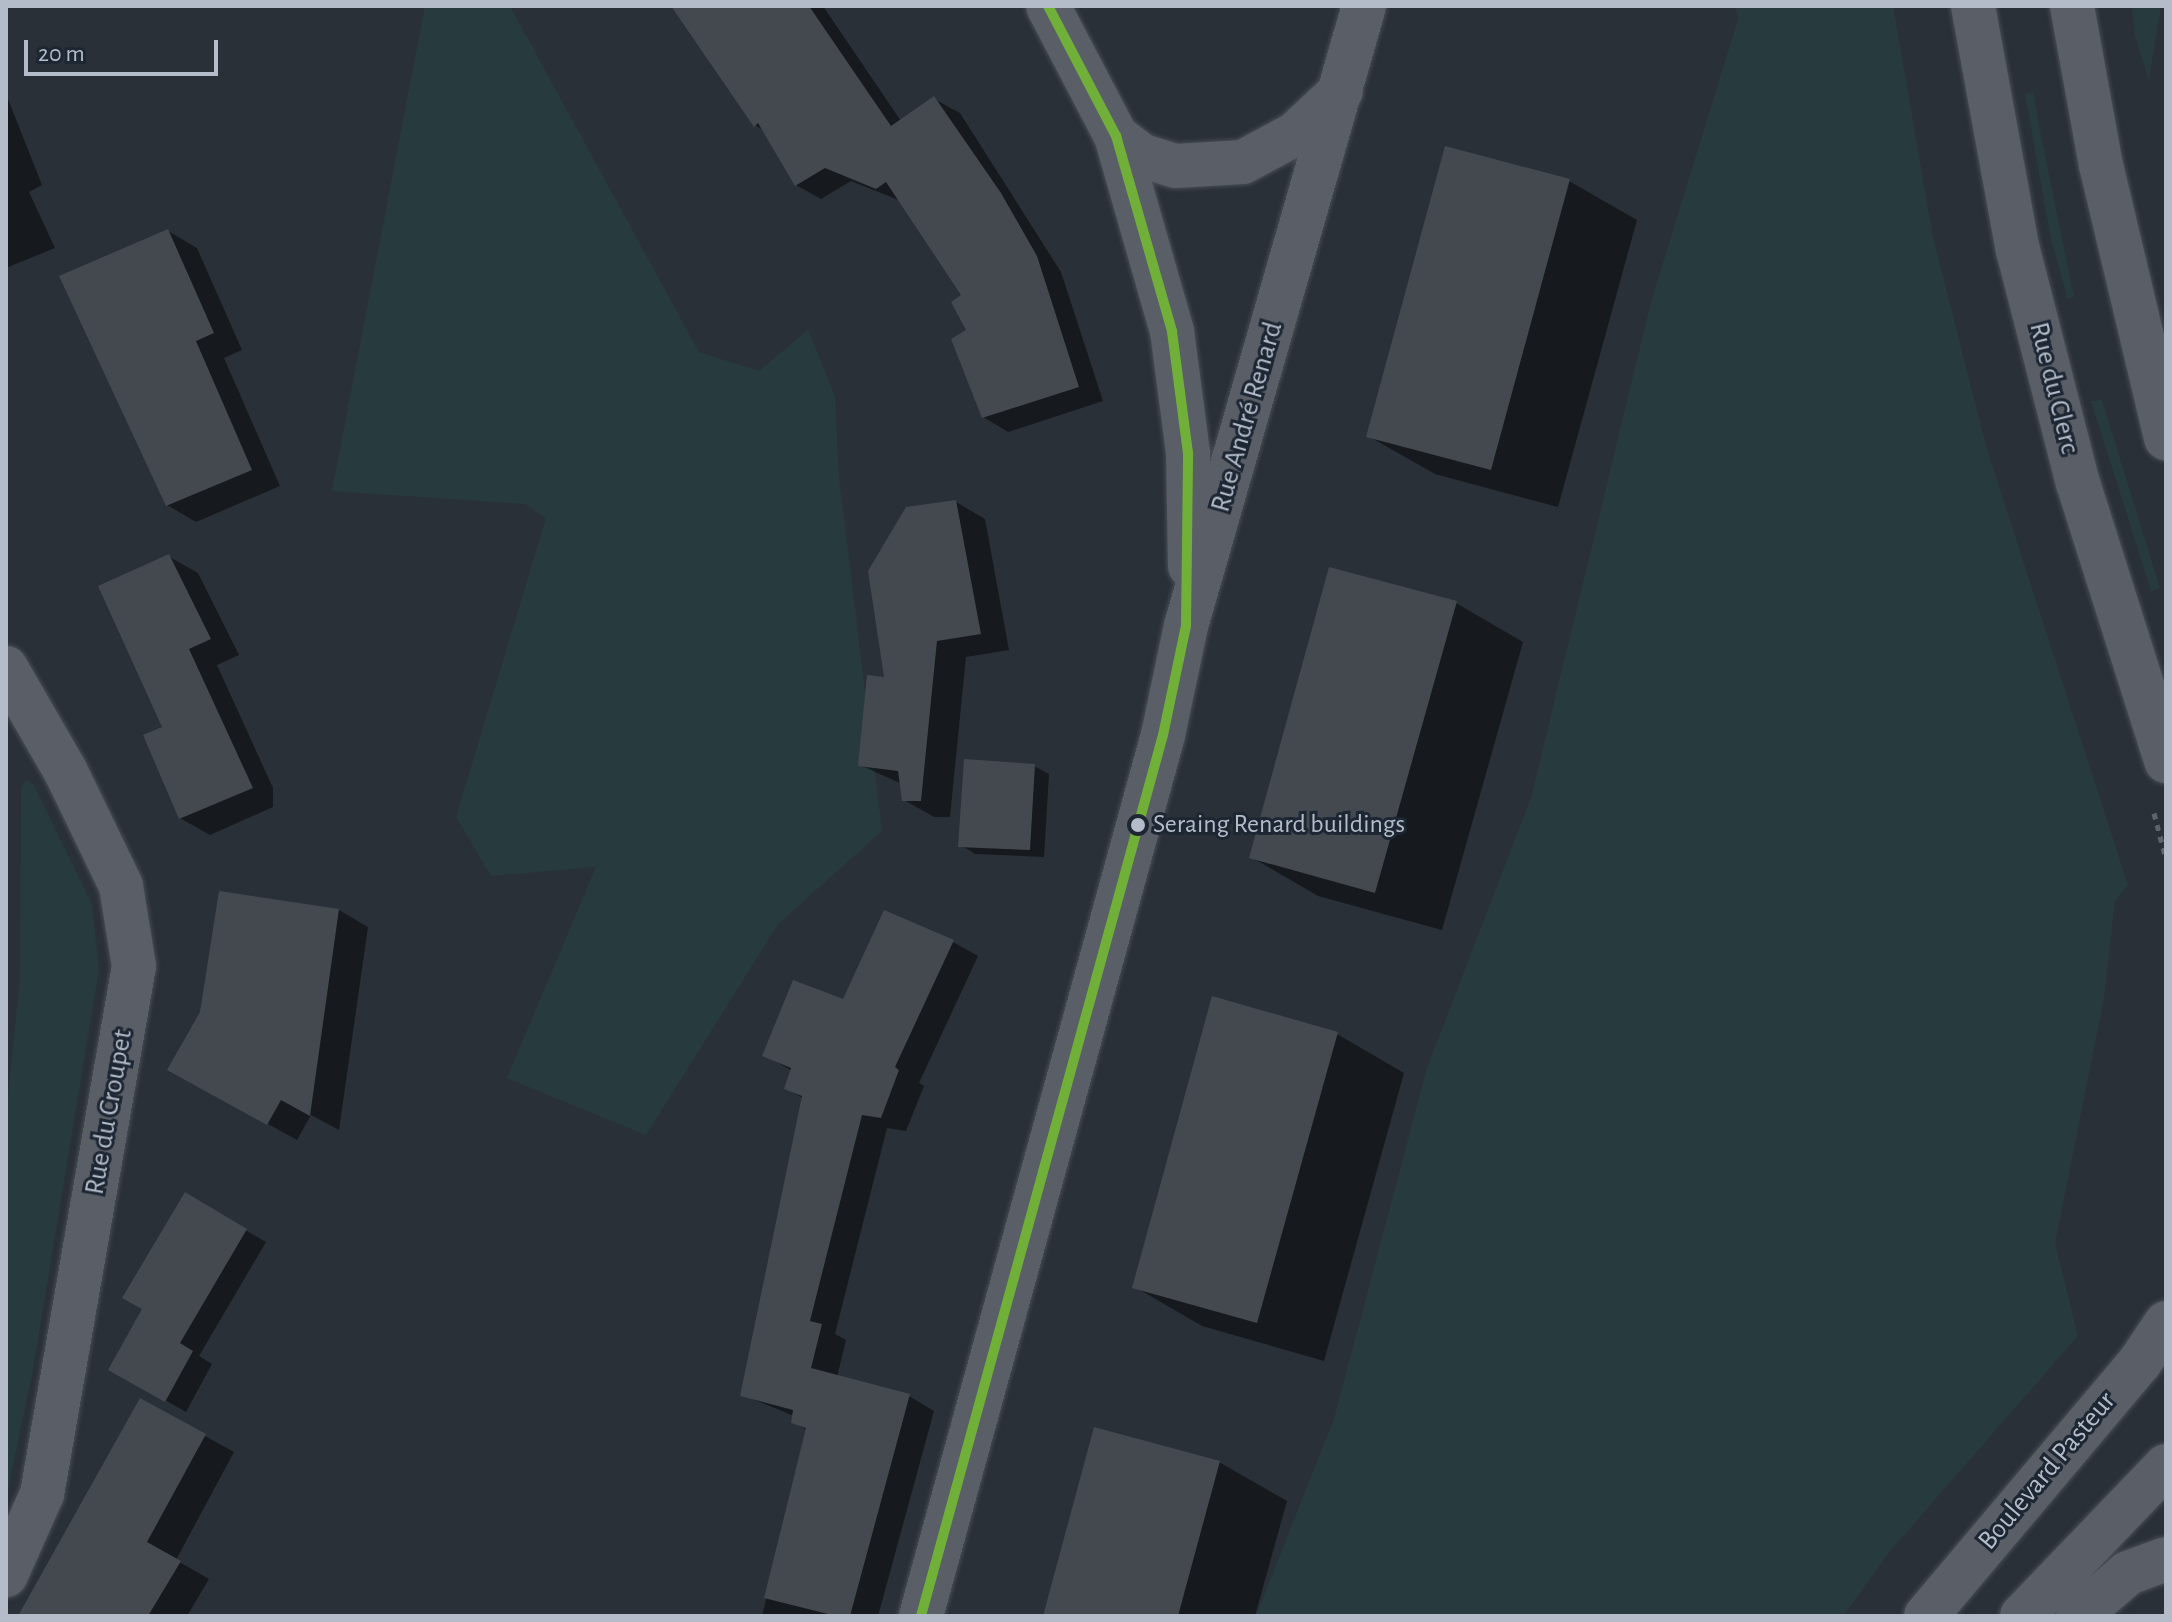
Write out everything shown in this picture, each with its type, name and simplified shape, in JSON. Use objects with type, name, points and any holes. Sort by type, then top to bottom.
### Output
[{"type":"street","points":[[1048,6],[1116,136],[1172,331],[1188,453],[1186,626]]},
{"type":"street","name":"Rue André Renard","points":[[921,1616],[1163,735],[1186,626],[1364,6]]},
{"type":"street","name":"Rue du Clerc","points":[[1973,6],[2018,250],[2078,483],[2166,761]]},
{"type":"street","points":[[2072,6],[2104,178],[2166,438]]},
{"type":"street","points":[[1116,136],[1143,156],[1176,166],[1243,162],[1295,134],[1341,91]]},
{"type":"street","name":"Rue du Croupet","points":[[6,668],[65,770],[121,886],[134,966],[42,1494],[6,1575]]},
{"type":"street","name":"Boulevard Pasteur","points":[[1926,1616],[2140,1362],[2166,1323]]},
{"type":"street","points":[[2022,1616],[2166,1466]]},
{"type":"street","points":[[2078,1616],[2128,1573],[2166,1559]]},
{"type":"green space","points":[[425,6],[510,6],[699,352],[759,371],[808,330],[835,396],[839,477],[882,831],[778,924],[646,1135],[507,1078],[596,867],[491,876],[456,817],[546,518],[525,504],[332,491]]},
{"type":"green space","points":[[1734,6],[1893,6],[1933,237],[1986,446],[2128,885],[2115,901],[2104,998],[2055,1243],[2078,1336],[1891,1550],[1843,1616],[1256,1616],[1334,1419],[1427,1068],[1531,798],[1651,302],[1739,16]]},
{"type":"green space","points":[[2132,6],[2161,6],[2149,80],[2135,37]]},
{"type":"green space","points":[[2033,92],[2074,297],[2067,298],[2050,234],[2025,94]]},
{"type":"green space","points":[[2102,400],[2160,588],[2151,591],[2091,401]]},
{"type":"green space","points":[[26,780],[33,784],[92,904],[99,969],[33,1370],[6,1498],[6,1113],[20,980],[21,789]]},
{"type":"building","points":[[671,6],[809,6],[891,126],[934,96],[1001,193],[1037,256],[1079,387],[982,418],[951,339],[966,330],[951,302],[961,295],[886,182],[876,189],[825,168],[795,186],[758,123],[754,127]]},
{"type":"building","points":[[1445,146],[1570,179],[1491,470],[1366,437]]},
{"type":"building","points":[[168,229],[214,333],[196,341],[252,470],[166,506],[59,276]]},
{"type":"building","points":[[956,500],[981,634],[937,641],[921,801],[902,801],[898,771],[858,766],[867,675],[884,677],[868,571],[906,507]]},
{"type":"building","points":[[169,554],[211,639],[189,649],[253,788],[179,819],[143,735],[162,727],[98,586]]},
{"type":"building","points":[[1329,567],[1457,601],[1375,893],[1249,858]]},
{"type":"building","points":[[964,759],[1035,764],[1030,850],[958,847]]},
{"type":"building","points":[[219,891],[339,909],[310,1116],[281,1100],[267,1125],[167,1070],[200,1012]]},
{"type":"building","points":[[884,910],[954,940],[895,1067],[899,1070],[881,1118],[862,1115],[810,1321],[822,1324],[811,1368],[910,1394],[850,1616],[836,1616],[764,1598],[806,1428],[791,1423],[793,1410],[740,1396],[802,1096],[784,1089],[791,1068],[762,1056],[793,980],[843,999]]},
{"type":"building","points":[[1212,996],[1338,1032],[1257,1323],[1132,1288]]},
{"type":"building","points":[[185,1192],[247,1229],[180,1343],[193,1351],[165,1402],[108,1370],[142,1309],[122,1298]]},
{"type":"building","points":[[140,1398],[206,1434],[147,1542],[181,1561],[148,1616],[18,1616]]},
{"type":"building","points":[[1094,1427],[1220,1461],[1178,1616],[1043,1616]]},
{"type":"transit line","points":[[921,1616],[1163,735],[1186,626],[1188,453],[1172,331],[1116,136],[1048,6]]},
{"type":"place","name":"Seraing Renard buildings","points":[[1138,825]]}]
